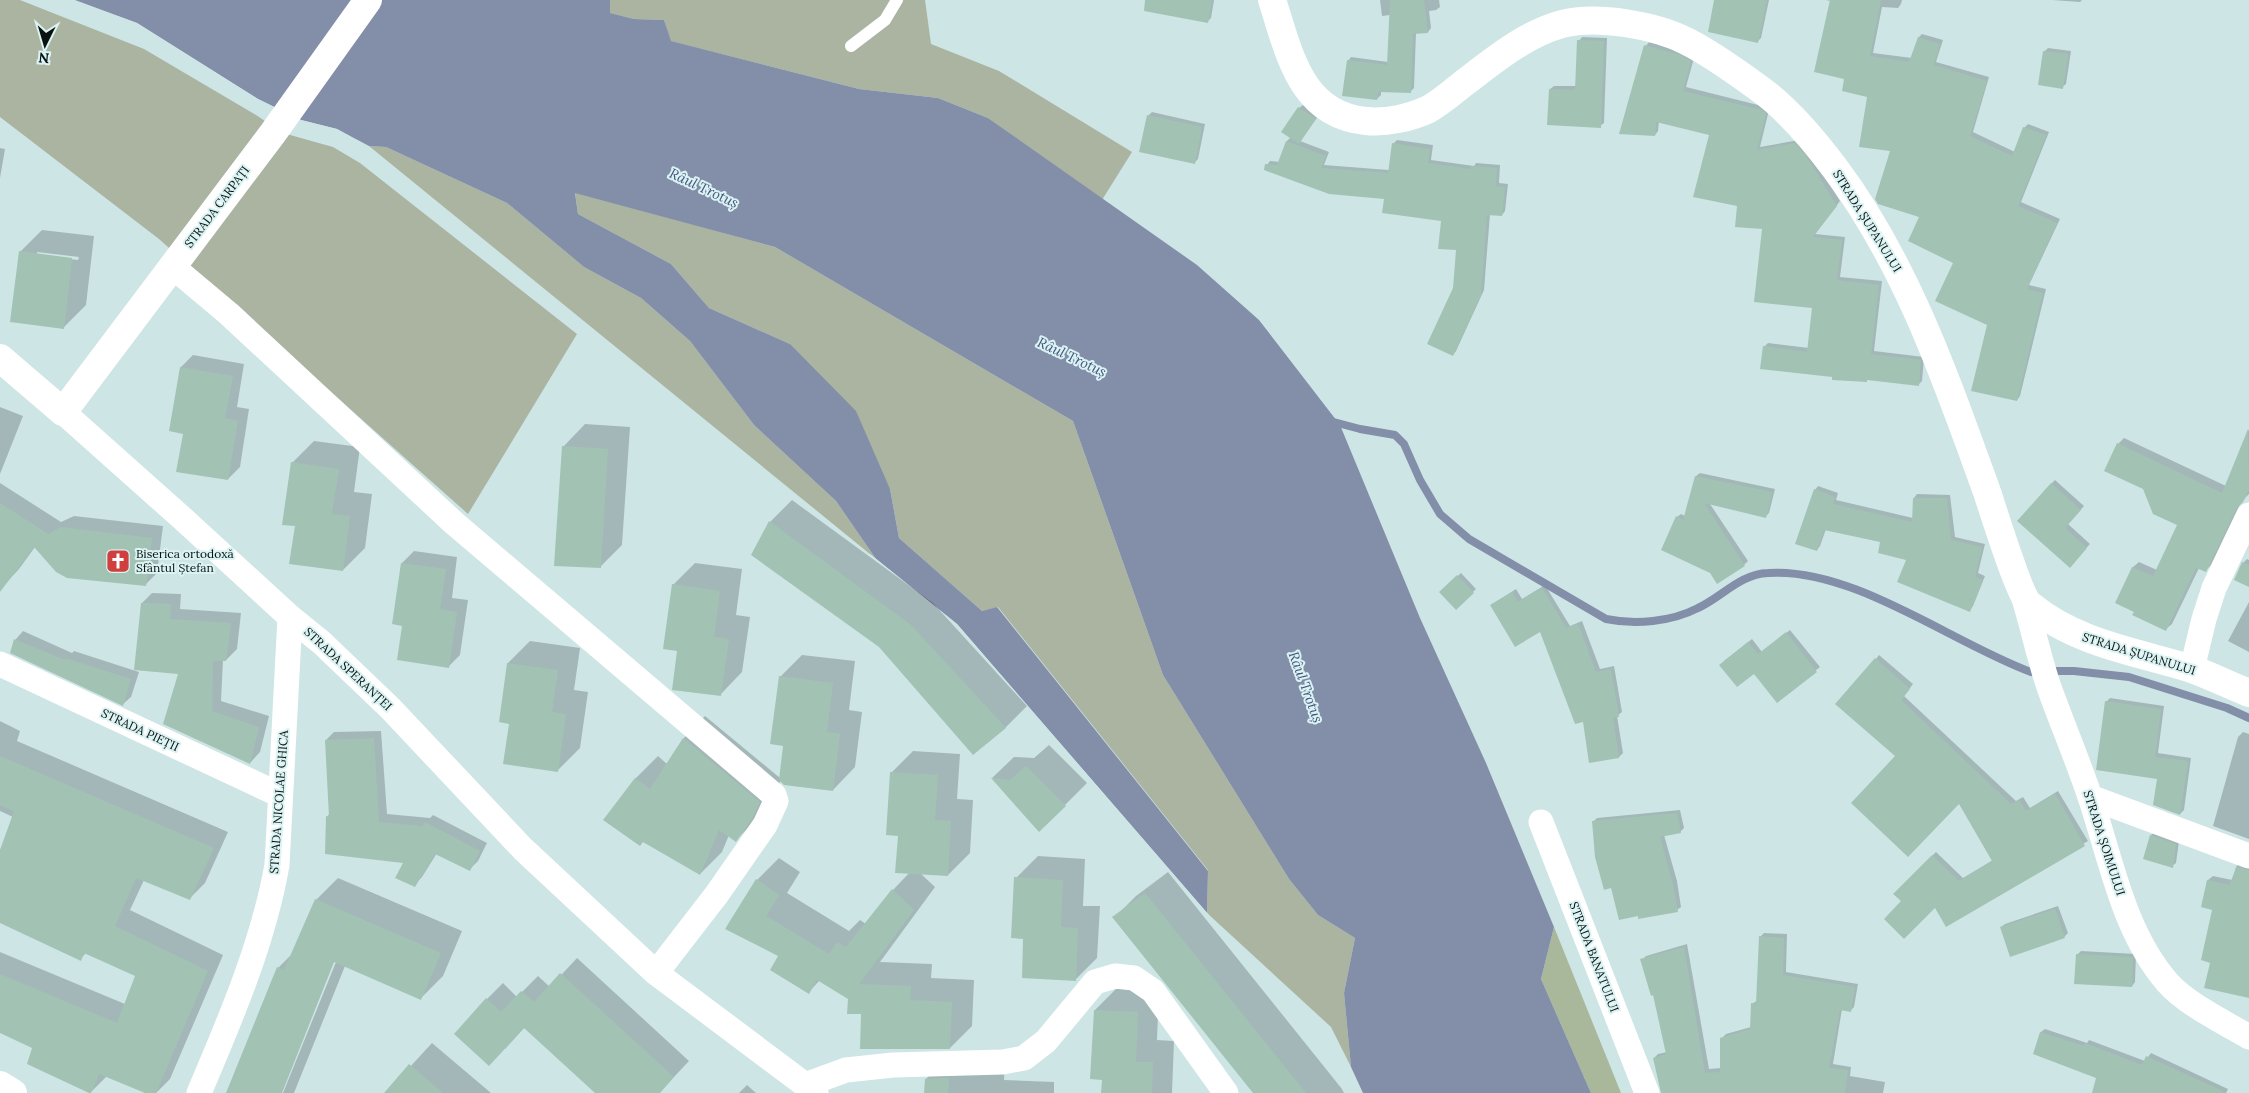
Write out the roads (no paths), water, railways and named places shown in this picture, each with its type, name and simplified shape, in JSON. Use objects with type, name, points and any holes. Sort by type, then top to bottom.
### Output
[{"type":"street","name":"STRADA CARPAȚI","points":[[63,412],[273,132],[368,0]]},
{"type":"street","name":"STRADA ȘUPANULUI","points":[[1272,0],[1298,76],[1314,98],[1328,110],[1352,120],[1378,122],[1404,118],[1428,109],[1516,45],[1562,24],[1591,20],[1620,22],[1686,41],[1762,91],[1810,136],[1850,188],[1893,260],[1920,314],[1942,369],[2026,602],[2066,629],[2096,643],[2192,669],[2249,693]]},
{"type":"street","points":[[173,267],[228,314],[454,523],[774,795],[776,801],[765,824],[718,894],[656,972]]},
{"type":"street","name":"STRADA SPERANȚEI","points":[[1,363],[63,412],[290,617],[322,642],[390,708],[523,849],[656,972],[811,1089]]},
{"type":"street","points":[[2192,669],[2214,588],[2249,515]]},
{"type":"street","name":"STRADA ȘOIMULUI","points":[[2026,602],[2050,689],[2090,797],[2116,882],[2134,928],[2149,958],[2168,984],[2195,1005],[2249,1037]]},
{"type":"street","name":"STRADA NICOLAE GHICA","points":[[199,1093],[219,1047],[271,901],[277,865],[290,617]]},
{"type":"street","name":"STRADA PIEȚII","points":[[0,664],[280,795]]},
{"type":"street","points":[[2090,797],[2249,856]]},
{"type":"street","name":"STRADA BANATULUI","points":[[1541,822],[1647,1093]]},
{"type":"street","points":[[811,1089],[846,1070],[893,1065],[1003,1062],[1024,1058],[1046,1041],[1095,982],[1115,976],[1134,978],[1153,991],[1226,1093]]},
{"type":"street","points":[[0,1085],[13,1093]]},
{"type":"lane","points":[[850,46],[886,20],[897,0]]},
{"type":"water","name":"Râul Trotuș","points":[[75,0],[610,0],[610,13],[634,19],[664,20],[671,41],[859,89],[938,98],[988,118],[1197,265],[1259,320],[1340,425],[1420,618],[1486,763],[1554,927],[1541,979],[1591,1093],[1363,1093],[1351,1067],[1344,993],[1355,938],[1318,915],[1289,879],[1163,675],[1073,421],[775,247],[575,193],[578,214],[671,264],[709,308],[790,344],[856,411],[890,489],[899,538],[982,611],[997,607],[1208,871],[1207,913],[957,624],[876,559],[836,501],[754,425],[690,341],[641,298],[584,267],[507,203],[386,147],[369,146],[337,129],[301,120],[258,99],[137,23]]},
{"type":"waterway","points":[[1330,421],[1360,429],[1395,435],[1404,444],[1420,480],[1440,514],[1469,539],[1606,619],[1629,622],[1665,619],[1698,608],[1749,577],[1768,573],[1800,574],[1834,582],[1868,594],[2031,672]]},
{"type":"waterway","points":[[2057,671],[2129,677],[2227,708],[2249,718]]},
{"type":"place","name":"Biserica ortodoxă Sfântul Ștefan","points":[[118,561]]}]
